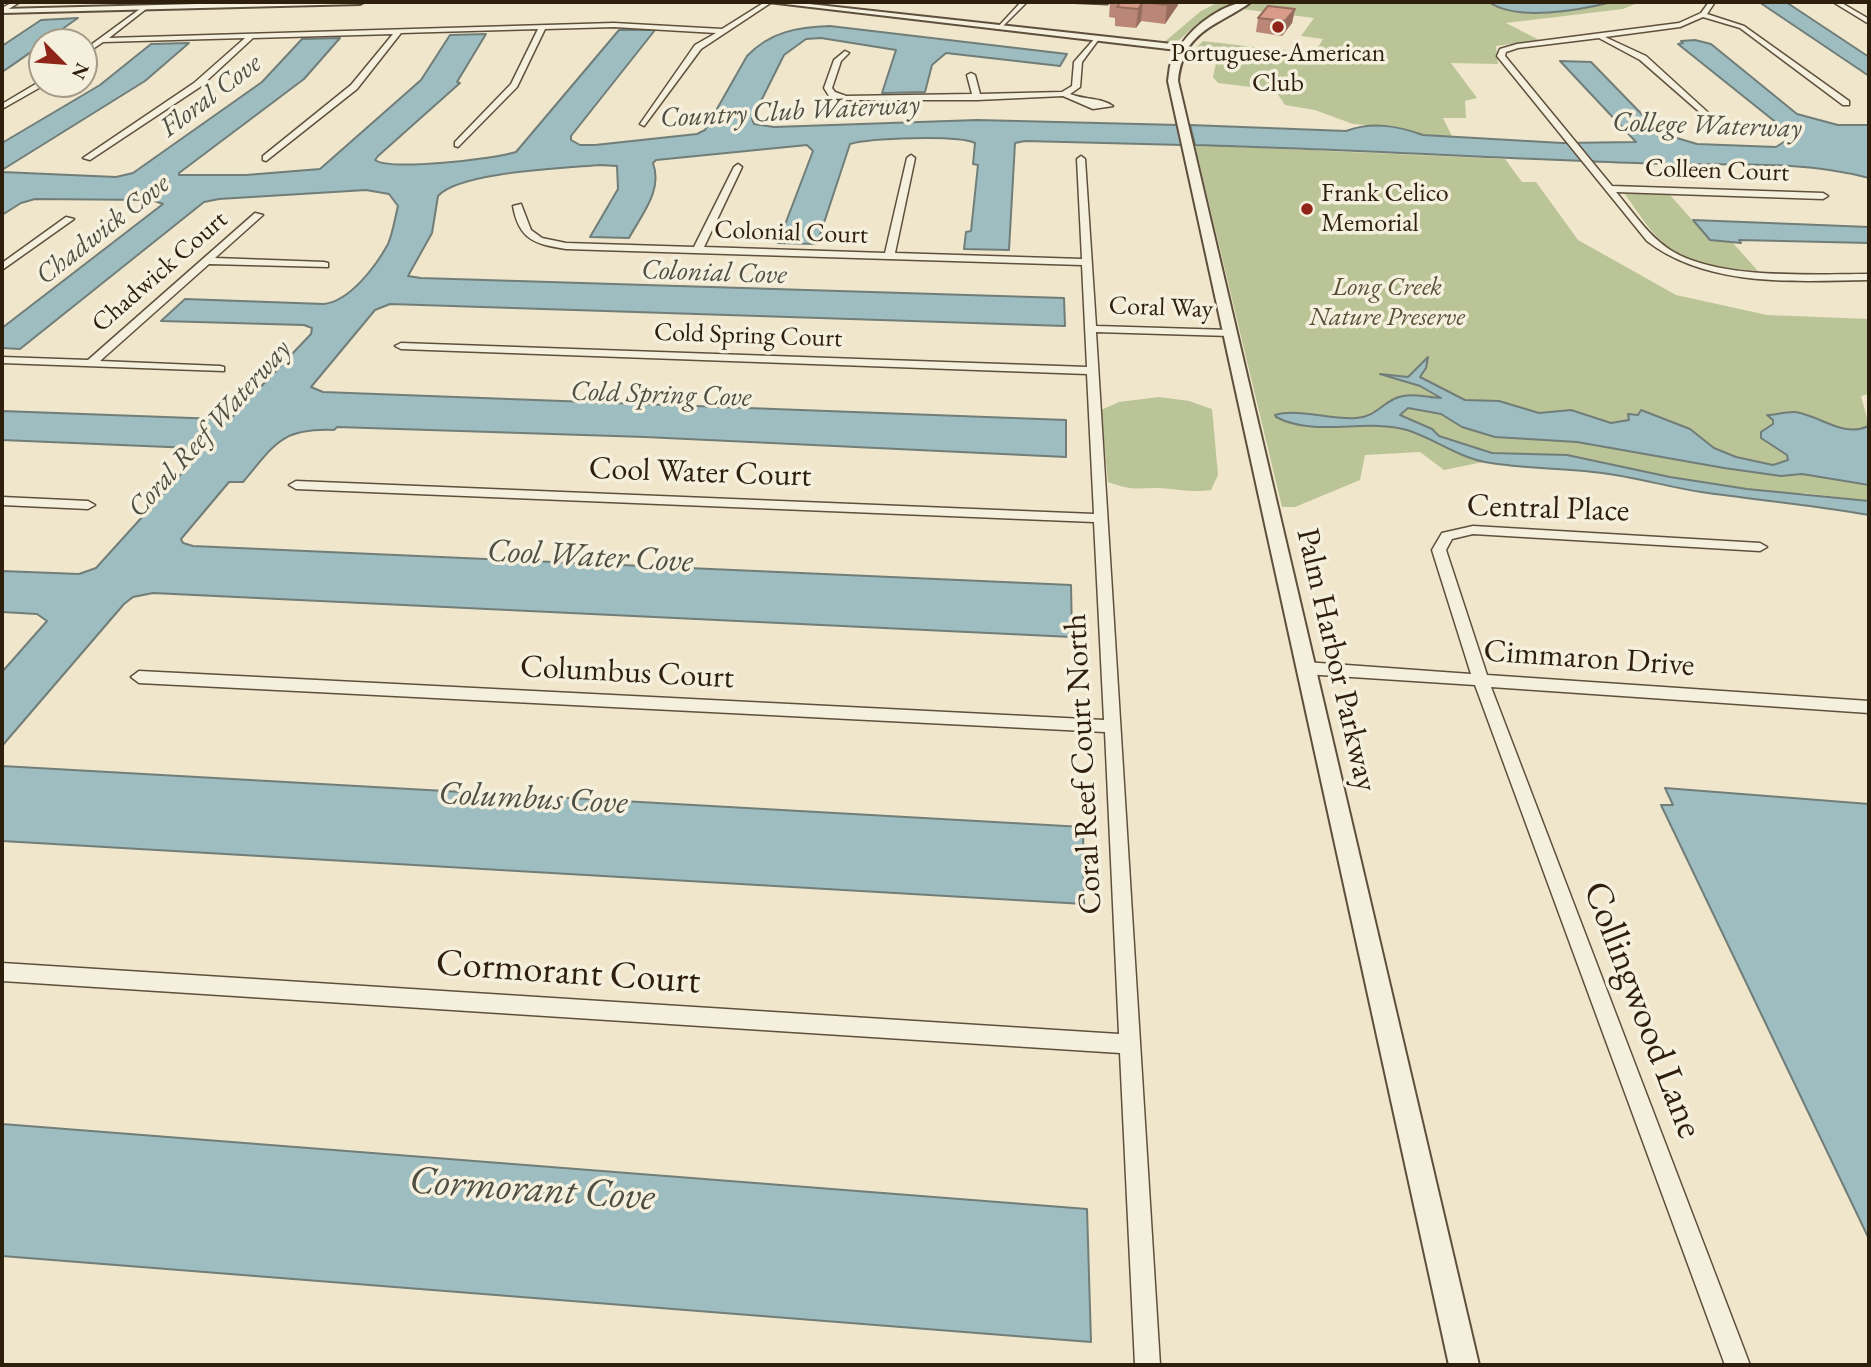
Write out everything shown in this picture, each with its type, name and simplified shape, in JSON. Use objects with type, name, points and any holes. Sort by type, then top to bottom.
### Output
[{"type":"street","points":[[2,11],[18,2]]},
{"type":"street","points":[[2,11],[360,2]]},
{"type":"street","points":[[644,124],[693,53],[721,31],[771,2],[1183,48]]},
{"type":"street","points":[[998,28],[1024,2]]},
{"type":"street","points":[[1066,2],[1107,2]]},
{"type":"street","name":"Palm Harbor Parkway","points":[[1247,2],[1206,24],[1183,48],[1174,67],[1173,81],[1464,1365]]},
{"type":"street","points":[[1712,2],[1702,15],[1674,26],[1517,46],[1501,54],[1503,61],[1654,244],[1690,263],[1736,272],[1869,277]]},
{"type":"street","points":[[1836,2],[1869,22]]},
{"type":"street","points":[[98,42],[144,8]]},
{"type":"street","points":[[1702,15],[1740,25],[1846,103]]},
{"type":"street","points":[[101,40],[543,27],[651,26],[721,31]]},
{"type":"street","points":[[458,144],[514,85],[543,27]]},
{"type":"street","points":[[266,158],[354,87],[398,32]]},
{"type":"street","points":[[87,158],[203,82],[251,36]]},
{"type":"street","points":[[1599,37],[1643,58],[1711,120]]},
{"type":"street","points":[[1064,94],[1077,86],[1078,62],[1096,39]]},
{"type":"street","points":[[845,53],[838,61],[828,85],[830,92],[836,95],[865,100],[1064,94],[1083,101]]},
{"type":"street","points":[[971,75],[977,98]]},
{"type":"street","points":[[2,107],[28,92]]},
{"type":"street","points":[[889,256],[911,158]]},
{"type":"street","name":"Coral Reef Court North","points":[[1082,159],[1148,1365]]},
{"type":"street","points":[[697,251],[738,167]]},
{"type":"street","name":"Colleen Court","points":[[1609,189],[1823,196]]},
{"type":"street","name":"Colonial Court","points":[[518,205],[521,225],[526,232],[552,244],[697,251],[1086,262]]},
{"type":"street","name":"Chadwick Court","points":[[91,363],[258,215]]},
{"type":"street","points":[[2,267],[69,219]]},
{"type":"street","points":[[207,261],[324,265]]},
{"type":"street","name":"Coral Way","points":[[1091,329],[1230,334]]},
{"type":"street","name":"Cold Spring Court","points":[[401,346],[1093,372]]},
{"type":"street","points":[[2,360],[220,369]]},
{"type":"street","name":"Cool Water Court","points":[[296,485],[1101,518]]},
{"type":"street","points":[[2,501],[88,505]]},
{"type":"street","name":"Central Place","points":[[1481,680],[1439,556],[1440,545],[1452,533],[1497,530],[1759,547]]},
{"type":"street","name":"Cimmaron Drive","points":[[1305,668],[1869,707]]},
{"type":"street","name":"Columbus Court","points":[[139,677],[1111,726]]},
{"type":"street","name":"Collingwood Lane","points":[[1481,680],[1738,1365]]},
{"type":"street","name":"Cormorant Court","points":[[2,972],[1131,1044]]},
{"type":"green space","points":[[1219,2],[1242,2],[1198,23],[1176,43],[1162,44],[1201,11]]},
{"type":"green space","points":[[1258,2],[1640,2],[1623,9],[1506,23],[1539,40],[1496,46],[1498,64],[1451,63],[1477,98],[1465,101],[1466,118],[1443,118],[1452,136],[1423,135],[1403,128],[1353,124],[1315,110],[1285,105],[1275,90],[1218,83],[1213,77],[1218,54],[1197,47],[1203,41],[1314,54],[1323,39],[1301,36],[1314,18],[1242,9]]},
{"type":"green space","name":"Long Creek Nature Preserve","points":[[1195,145],[1505,159],[1522,182],[1536,182],[1578,240],[1676,295],[1767,315],[1869,319],[1869,394],[1861,396],[1869,426],[1859,429],[1840,428],[1792,412],[1800,474],[1869,485],[1869,501],[1804,493],[1770,502],[1604,473],[1483,462],[1444,470],[1420,452],[1365,455],[1360,480],[1295,507],[1282,507]]},
{"type":"green space","points":[[1624,193],[1670,195],[1710,240],[1732,242],[1758,271],[1712,265],[1678,254],[1656,236]]},
{"type":"green space","points":[[1159,397],[1189,401],[1212,409],[1218,475],[1211,490],[1134,488],[1108,482],[1101,410],[1119,402]]},
{"type":"water","points":[[1489,2],[1612,2],[1566,11],[1532,13],[1516,12]]},
{"type":"water","points":[[1759,2],[1786,2],[1869,57],[1869,76]]},
{"type":"water","points":[[78,18],[64,28],[29,28],[41,20]]},
{"type":"water","name":"Coral Reef Waterway","points":[[830,26],[1067,54],[1060,66],[946,53],[932,65],[925,92],[882,93],[896,50],[821,38],[806,39],[784,55],[752,119],[754,124],[774,127],[977,120],[1179,125],[1183,145],[1025,141],[1015,143],[1009,250],[964,249],[966,232],[971,231],[978,165],[973,164],[975,143],[965,140],[913,138],[850,144],[817,244],[778,243],[813,151],[807,145],[656,160],[653,163],[653,192],[629,238],[590,237],[618,189],[617,166],[600,165],[489,176],[467,181],[438,196],[432,233],[408,276],[1064,298],[1065,326],[390,304],[375,310],[311,387],[323,392],[1066,420],[1066,457],[645,437],[337,427],[334,430],[302,432],[281,441],[243,482],[229,482],[181,539],[183,543],[193,546],[1071,585],[1072,637],[153,593],[133,597],[124,604],[2,746],[2,672],[47,621],[37,614],[2,612],[2,571],[79,574],[96,568],[200,453],[192,448],[2,440],[2,411],[219,419],[233,416],[311,334],[312,328],[304,325],[161,321],[185,299],[324,304],[334,301],[353,289],[377,262],[388,244],[398,206],[389,194],[366,190],[204,202],[20,349],[2,348],[2,328],[163,204],[152,200],[35,199],[21,203],[2,215],[2,172],[116,177],[133,173],[262,82],[302,39],[340,38],[304,79],[179,175],[246,175],[320,169],[421,80],[450,35],[486,34],[457,82],[460,83],[375,160],[385,163],[421,164],[466,161],[516,152],[619,30],[655,30],[571,136],[571,140],[580,145],[595,145],[697,134],[705,130],[747,56],[756,48],[785,32]]},
{"type":"water","points":[[28,29],[28,54],[2,72],[2,46]]},
{"type":"water","points":[[1695,40],[1711,44],[1797,114],[1838,125],[1869,125],[1869,178],[1784,166],[1636,163],[1195,145],[1190,125],[1346,131],[1375,125],[1395,127],[1423,135],[1562,143],[1636,142],[1560,61],[1591,62],[1660,133],[1697,144],[1776,147],[1793,136],[1678,44],[1683,43],[1681,41]]},
{"type":"water","points":[[189,43],[145,81],[2,170],[2,143],[78,98],[98,98],[98,86],[151,44]]},
{"type":"water","points":[[1693,220],[1869,227],[1869,243],[1739,240],[1741,243],[1710,240]]},
{"type":"water","points":[[1428,357],[1426,368],[1420,377],[1465,400],[1499,401],[1539,413],[1571,410],[1611,423],[1629,420],[1628,414],[1638,415],[1641,410],[1690,429],[1714,448],[1736,457],[1773,465],[1788,460],[1787,455],[1761,438],[1761,432],[1773,424],[1773,420],[1767,415],[1795,412],[1841,428],[1859,429],[1869,426],[1869,485],[1802,474],[1781,476],[1724,468],[1577,442],[1495,437],[1462,427],[1441,414],[1408,408],[1400,415],[1432,429],[1439,436],[1492,453],[1567,455],[1670,477],[1747,489],[1869,501],[1869,515],[1701,492],[1602,473],[1485,462],[1407,430],[1374,426],[1307,426],[1291,423],[1275,415],[1294,413],[1356,418],[1370,415],[1403,396],[1441,398],[1420,386],[1380,374],[1408,377]]},
{"type":"water","name":"Columbus Cove","points":[[2,766],[1083,827],[1084,904],[2,841]]},
{"type":"water","points":[[1665,788],[1869,804],[1869,1239],[1661,805],[1673,805]]},
{"type":"water","name":"Cormorant Cove","points":[[2,1124],[1087,1209],[1091,1342],[2,1256]]},
{"type":"building","points":[[1121,2],[1143,2],[1138,9],[1117,7]]},
{"type":"building","points":[[1143,2],[1169,2],[1167,5]]},
{"type":"building","points":[[1268,6],[1295,9],[1285,21],[1258,18]]},
{"type":"place","name":"Portuguese-American Club","points":[[1278,27]]},
{"type":"place","name":"Frank Celico Memorial","points":[[1307,209]]},
{"type":"water label","name":"Floral Cove","points":[[211,96]]},
{"type":"water label","name":"Country Club Waterway","points":[[790,112]]},
{"type":"water label","name":"College Waterway","points":[[1707,126]]},
{"type":"water label","name":"Chadwick Cove","points":[[103,230]]},
{"type":"water label","name":"Colonial Cove","points":[[714,273]]},
{"type":"water label","name":"Cold Spring Cove","points":[[661,395]]},
{"type":"water label","name":"Cool Water Cove","points":[[590,557]]}]
